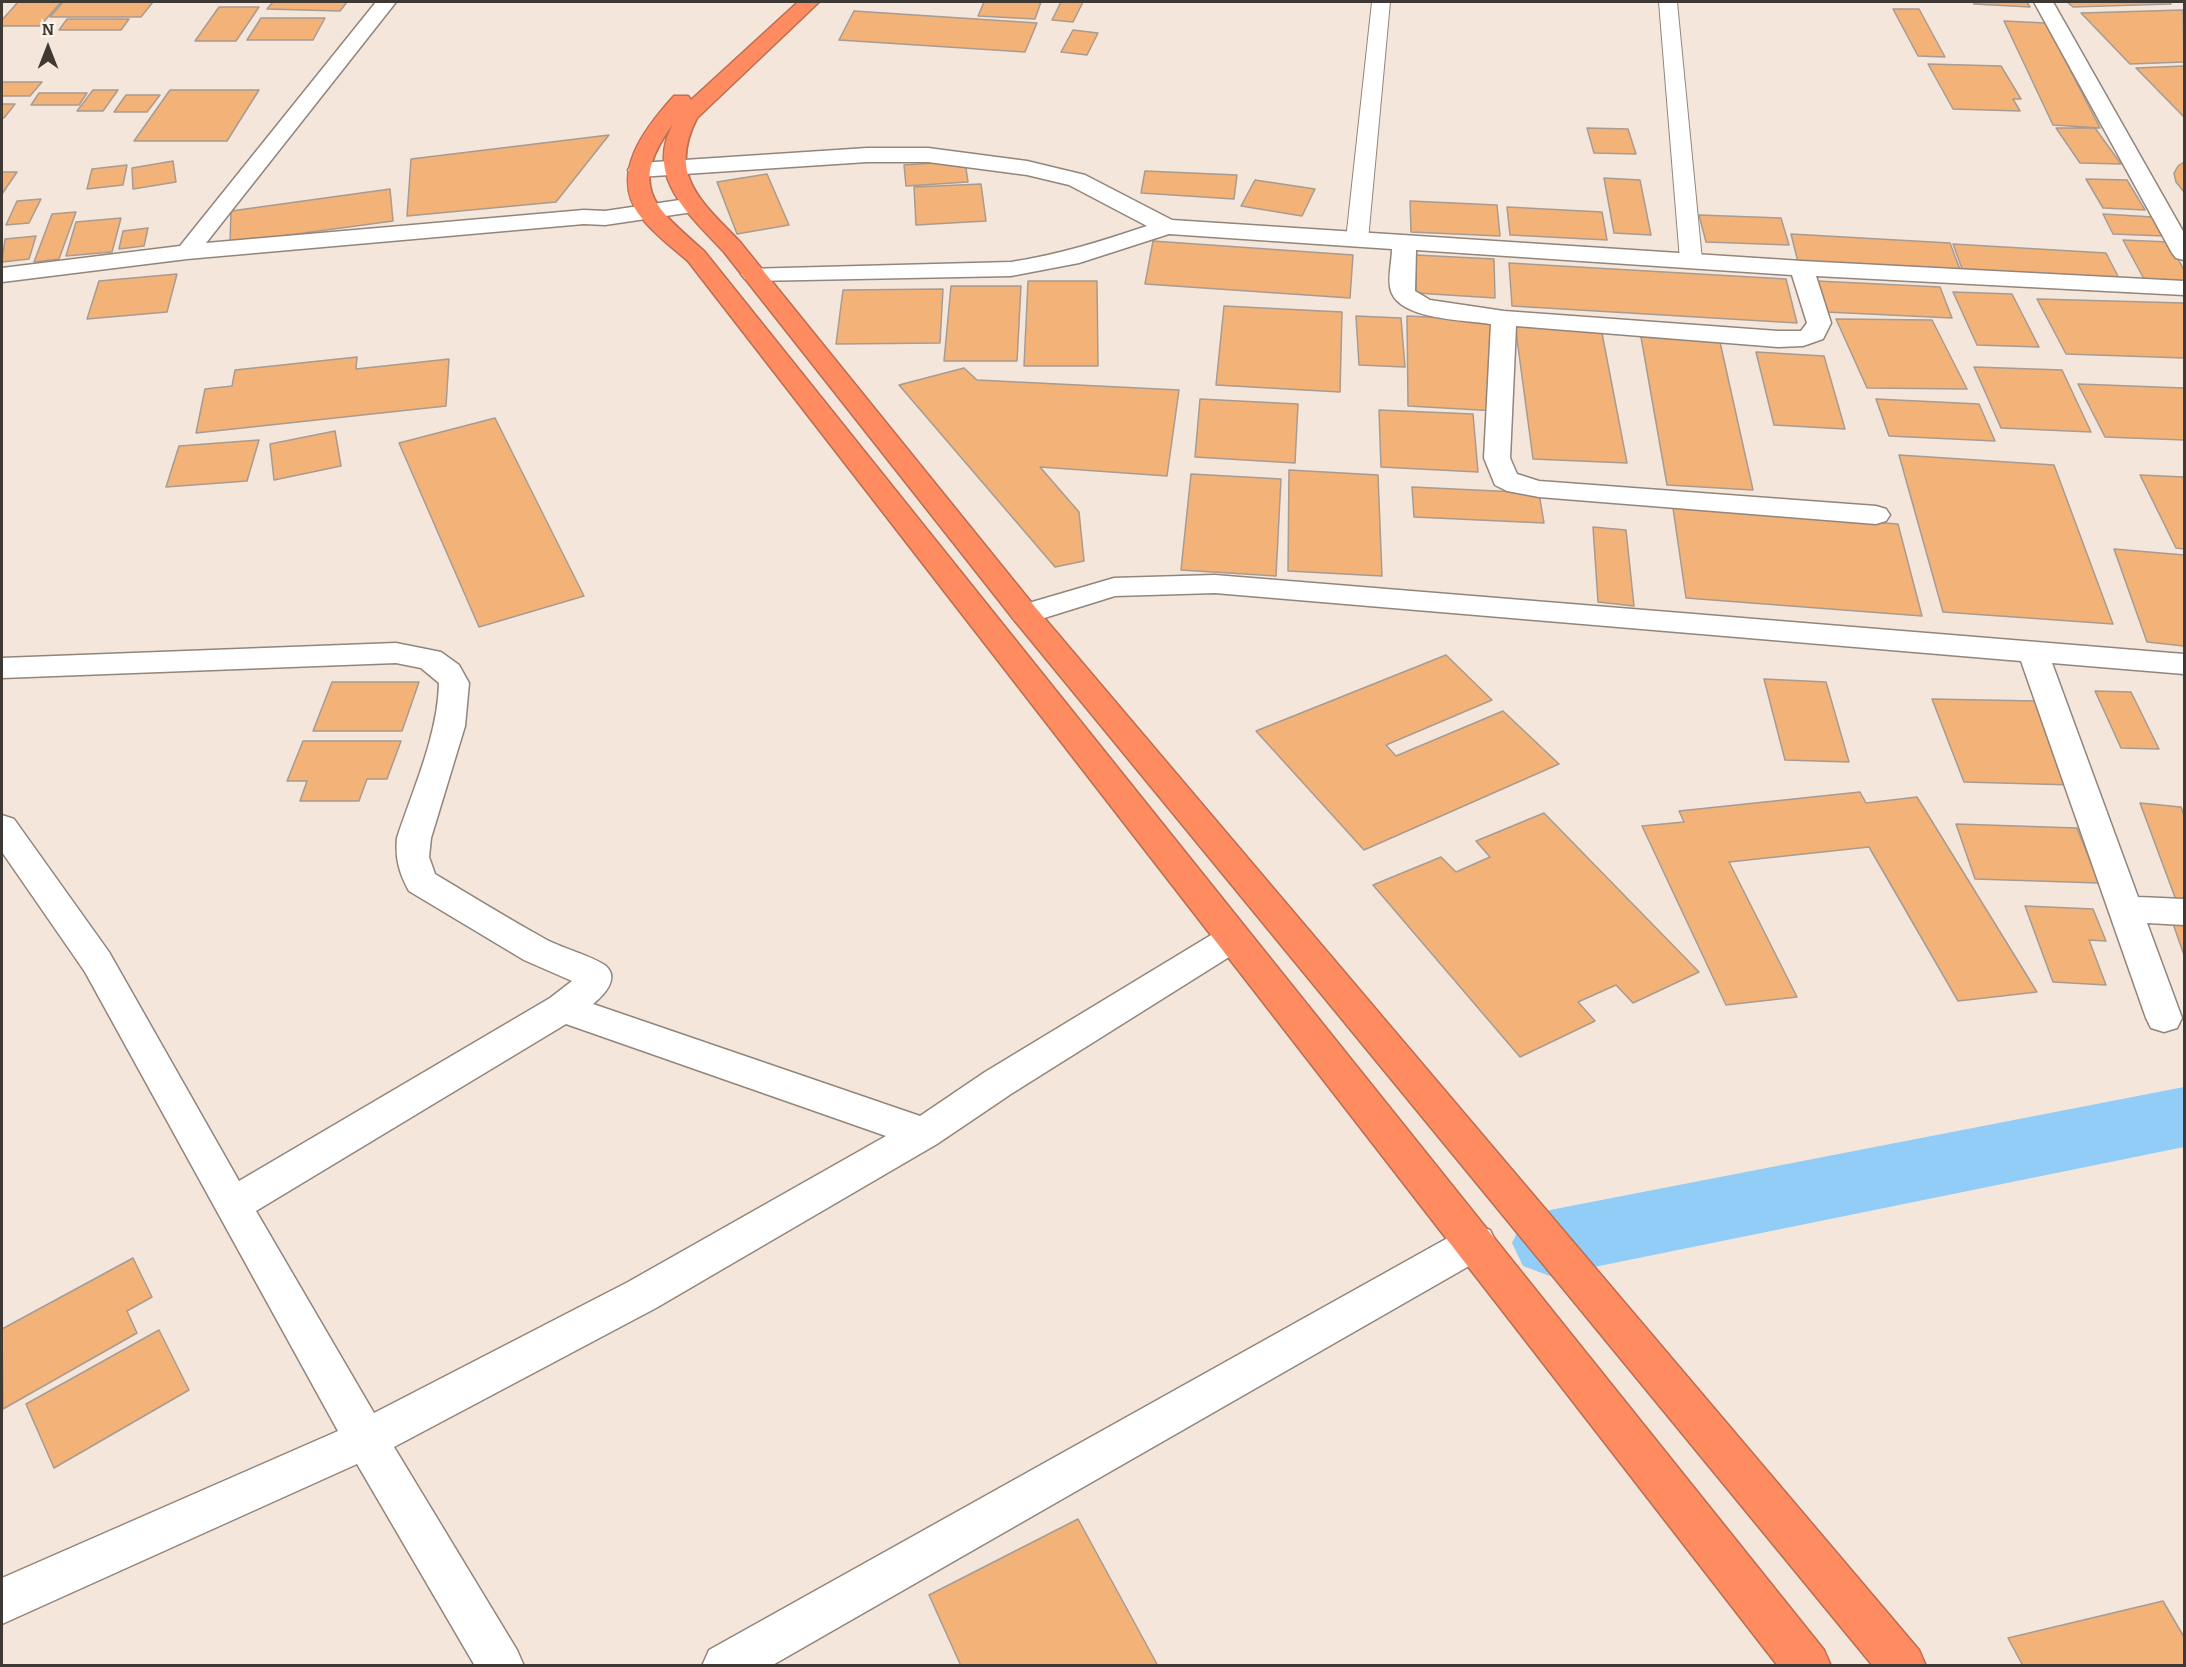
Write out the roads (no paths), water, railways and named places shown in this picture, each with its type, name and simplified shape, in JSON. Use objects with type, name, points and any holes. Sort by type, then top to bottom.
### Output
[{"type":"highway","points":[[783,2],[669,112],[653,135],[643,193],[696,256],[1808,1665]]},
{"type":"highway","points":[[809,2],[688,115],[677,136],[673,151],[683,186],[1025,614],[1903,1665]]},
{"type":"street","points":[[187,252],[386,2]]},
{"type":"street","points":[[2043,2],[2184,253]]},
{"type":"street","points":[[2,275],[187,252],[584,217],[604,218],[643,193],[867,154],[928,156],[1027,168],[1077,180],[1167,227]]},
{"type":"street","points":[[643,193],[683,186]]},
{"type":"street","points":[[753,274],[1011,269],[1043,266],[1074,259],[1167,227],[1802,268],[2184,288]]},
{"type":"street","points":[[1404,243],[1403,291],[1409,300],[1424,307],[1504,318],[1801,339],[1814,336],[1819,323],[1802,268]]},
{"type":"street","points":[[1504,318],[1497,458],[1505,479],[1539,489],[1876,515]]},
{"type":"street","points":[[1025,614],[1114,587],[1215,584],[2034,654],[2184,664]]},
{"type":"street","points":[[2,668],[396,652],[430,659],[448,672],[454,683],[454,700],[449,726],[414,838],[412,857],[421,882],[536,950],[590,972],[594,976],[592,985],[563,1008],[232,1205]]},
{"type":"street","points":[[2034,654],[2164,1018]]},
{"type":"street","points":[[2,827],[97,962],[232,1205],[501,1665]]},
{"type":"street","points":[[2125,909],[2184,912]]},
{"type":"street","points":[[2,1601],[367,1439],[642,1295],[924,1133],[998,1083],[1233,938]]},
{"type":"street","points":[[563,1008],[924,1133]]},
{"type":"street","points":[[725,1665],[1476,1242]]},
{"type":"lane","points":[[1357,240],[1382,2]]},
{"type":"lane","points":[[1668,2],[1691,260]]},
{"type":"waterway","points":[[1550,1243],[2184,1117]]}]
